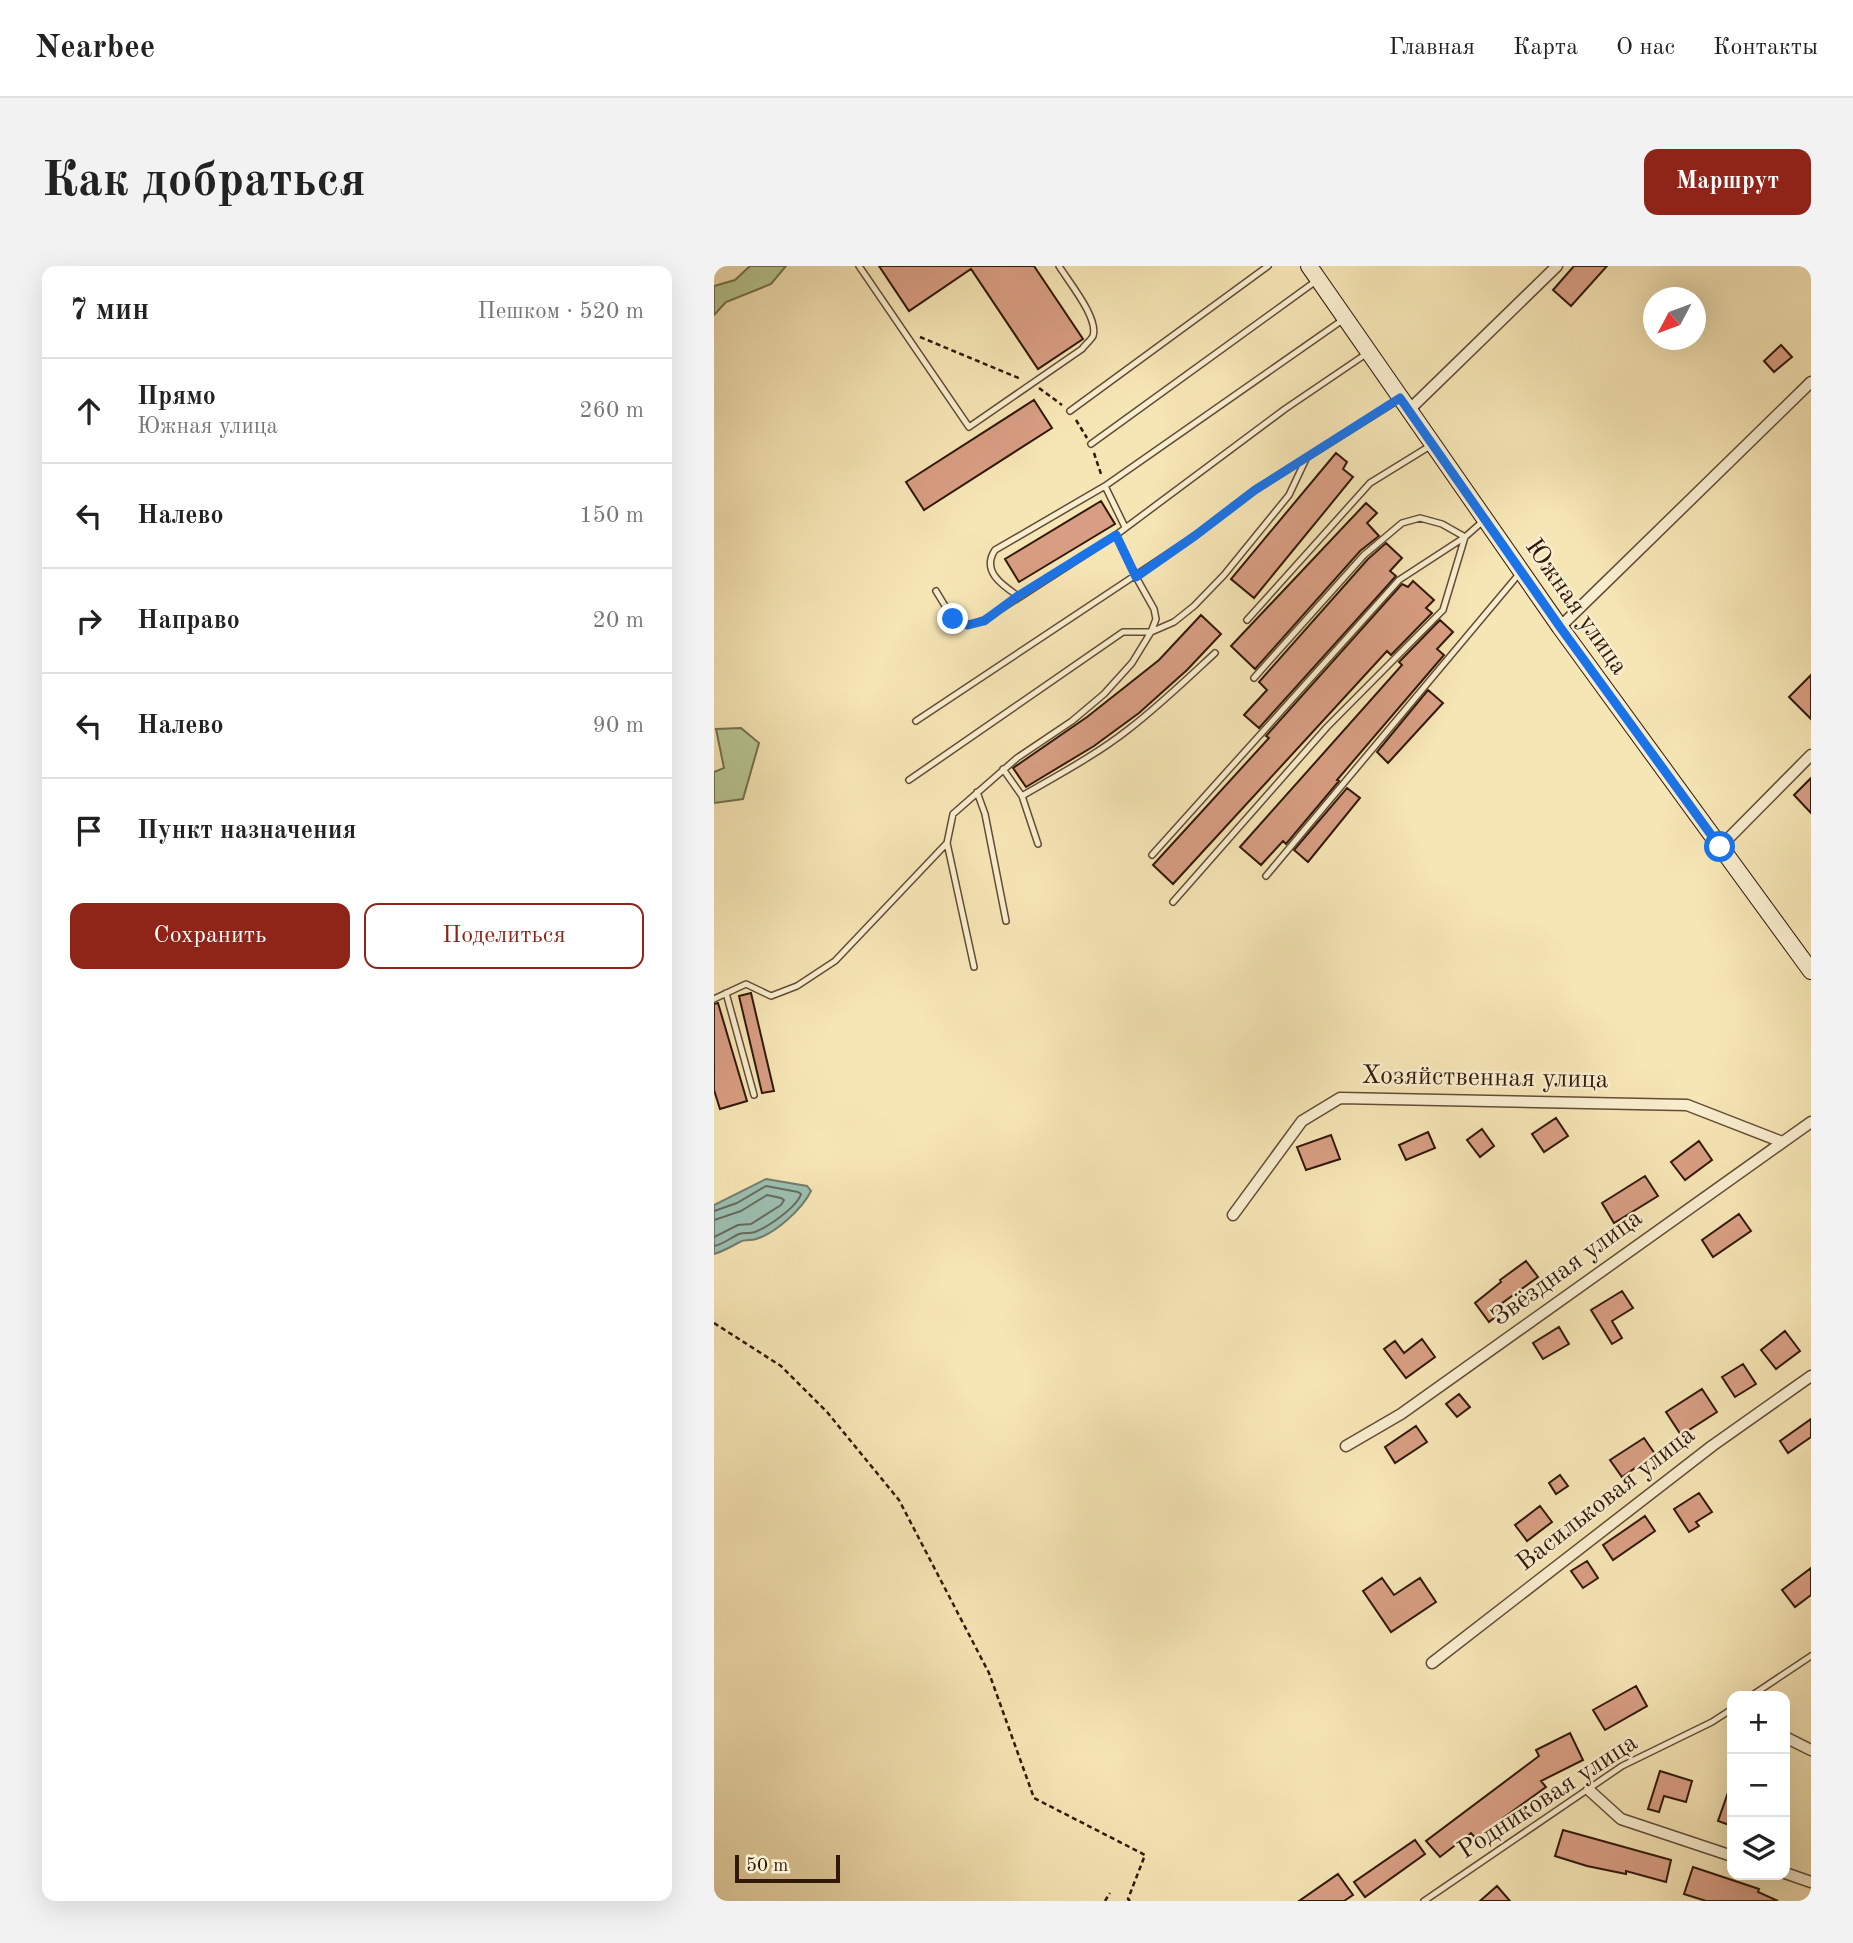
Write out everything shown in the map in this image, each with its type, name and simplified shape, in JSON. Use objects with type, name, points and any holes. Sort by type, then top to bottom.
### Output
[{"type":"street","points":[[1404,404],[1557,266]]},
{"type":"street","name":"Южная улица","points":[[1313,273],[1560,627],[1811,971]]},
{"type":"street","points":[[1560,627],[1811,382]]},
{"type":"street","points":[[1720,847],[1811,755]]},
{"type":"street","name":"Хозяйственная улица","points":[[1233,1215],[1302,1121],[1340,1098],[1687,1105],[1782,1142]]},
{"type":"street","name":"Звёздная улица","points":[[1346,1446],[1401,1414],[1811,1122]]},
{"type":"street","name":"Васильковая улица","points":[[1432,1663],[1712,1446],[1811,1376]]},
{"type":"street","points":[[1790,1740],[1811,1750]]},
{"type":"street","points":[[1590,1790],[1621,1819],[1727,1854]]},
{"type":"street","points":[[1790,1875],[1811,1882]]},
{"type":"lane","points":[[859,266],[968,427],[1082,349],[1093,337],[1094,324],[1059,266]]},
{"type":"lane","points":[[1070,411],[1268,266]]},
{"type":"lane","points":[[1091,444],[1313,273]]},
{"type":"lane","points":[[1018,596],[997,581],[990,568],[990,557],[995,550],[1105,486],[1345,318]]},
{"type":"lane","points":[[936,591],[953,619],[968,625],[984,621],[1018,596],[1116,535],[1285,409],[1369,353]]},
{"type":"lane","points":[[916,721],[1136,577],[1255,490],[1307,457],[1404,404]]},
{"type":"lane","points":[[1247,620],[1370,483],[1432,444]]},
{"type":"lane","points":[[909,780],[1123,632],[1151,632],[1174,622],[1194,606],[1224,575],[1289,495],[1307,457]]},
{"type":"lane","points":[[1105,486],[1125,527]]},
{"type":"lane","points":[[1254,678],[1364,555],[1402,523],[1420,518],[1442,524],[1465,537]]},
{"type":"lane","points":[[1152,855],[1399,580],[1465,537],[1485,520]]},
{"type":"lane","points":[[974,967],[947,843],[953,814],[1003,769],[1104,694],[1132,663],[1151,632],[1156,620],[1154,609],[1116,535]]},
{"type":"lane","points":[[1173,902],[1328,727],[1443,610],[1465,537]]},
{"type":"lane","points":[[1266,876],[1521,571]]},
{"type":"lane","points":[[1022,796],[1128,730],[1214,653]]},
{"type":"lane","points":[[1003,769],[1022,796],[1038,844]]},
{"type":"lane","points":[[977,792],[985,814],[1006,921]]},
{"type":"lane","points":[[714,999],[746,984],[771,996],[797,986],[835,961],[947,843]]},
{"type":"lane","points":[[726,993],[754,1095]]},
{"type":"lane","points":[[1758,1691],[1811,1656]]},
{"type":"lane","name":"Родниковая улица","points":[[1424,1901],[1622,1766],[1727,1712]]},
{"type":"path","points":[[714,1323],[780,1366],[827,1412],[899,1500],[989,1673],[1034,1798],[1145,1855],[1128,1899],[1130,1901]]},
{"type":"path","points":[[1105,1901],[1110,1893]]},
{"type":"green space","points":[[750,266],[786,266],[771,284],[726,302],[714,315],[714,286],[735,280]]},
{"type":"green space","points":[[741,728],[759,743],[743,799],[714,803],[714,772],[724,768],[716,729]]},
{"type":"water","points":[[766,1179],[807,1186],[811,1191],[795,1213],[772,1232],[756,1239],[742,1241],[714,1254],[714,1205]]},
{"type":"building","points":[[879,266],[1034,266],[1083,339],[1038,369],[971,269],[909,311]]},
{"type":"building","points":[[1574,266],[1607,266],[1571,306],[1553,290]]},
{"type":"building","points":[[1781,345],[1792,357],[1774,372],[1764,361]]},
{"type":"building","points":[[1034,400],[1052,428],[924,510],[906,482]]},
{"type":"building","points":[[1336,453],[1347,462],[1343,469],[1353,477],[1254,598],[1231,579]]},
{"type":"building","points":[[1101,501],[1115,524],[1019,582],[1005,559]]},
{"type":"building","points":[[1366,503],[1377,513],[1367,523],[1379,536],[1360,551],[1255,669],[1231,646]]},
{"type":"building","points":[[1386,543],[1402,558],[1390,571],[1396,576],[1259,728],[1244,715],[1267,690],[1259,682],[1368,559]]},
{"type":"building","points":[[1413,581],[1434,600],[1426,608],[1432,613],[1391,655],[1387,651],[1173,884],[1153,865],[1269,738],[1266,736],[1402,584],[1408,587]]},
{"type":"building","points":[[1201,615],[1221,634],[1187,670],[1139,713],[1094,746],[1026,787],[1013,768],[1087,717],[1159,660]]},
{"type":"building","points":[[1440,620],[1453,632],[1437,649],[1444,655],[1286,844],[1283,841],[1261,865],[1240,847],[1402,665],[1399,662]]},
{"type":"building","points":[[1811,675],[1811,719],[1789,697]]},
{"type":"building","points":[[1428,690],[1443,703],[1388,763],[1377,752]]},
{"type":"building","points":[[1811,778],[1811,813],[1794,795]]},
{"type":"building","points":[[1347,788],[1360,798],[1308,862],[1294,850]]},
{"type":"building","points":[[751,993],[774,1091],[762,1093],[739,996]]},
{"type":"building","points":[[718,1003],[747,1101],[720,1109],[714,1090],[714,1004]]},
{"type":"building","points":[[1556,1118],[1568,1136],[1544,1152],[1532,1134]]},
{"type":"building","points":[[1482,1129],[1494,1146],[1480,1157],[1467,1140]]},
{"type":"building","points":[[1428,1132],[1435,1148],[1406,1160],[1399,1145]]},
{"type":"building","points":[[1331,1135],[1340,1159],[1306,1170],[1297,1147]]},
{"type":"building","points":[[1699,1141],[1712,1160],[1685,1180],[1671,1162]]},
{"type":"building","points":[[1645,1176],[1658,1196],[1614,1223],[1602,1203]]},
{"type":"building","points":[[1739,1214],[1751,1231],[1713,1257],[1702,1240]]},
{"type":"building","points":[[1526,1261],[1538,1277],[1501,1304],[1505,1309],[1489,1322],[1475,1303]]},
{"type":"building","points":[[1622,1291],[1633,1308],[1612,1321],[1622,1338],[1612,1344],[1591,1310]]},
{"type":"building","points":[[1559,1327],[1569,1344],[1543,1359],[1533,1343]]},
{"type":"building","points":[[1785,1331],[1800,1351],[1776,1369],[1761,1350]]},
{"type":"building","points":[[1422,1339],[1435,1357],[1406,1378],[1384,1349],[1395,1341],[1404,1353]]},
{"type":"building","points":[[1743,1364],[1756,1384],[1735,1397],[1722,1377]]},
{"type":"building","points":[[1702,1389],[1717,1412],[1681,1435],[1666,1412]]},
{"type":"building","points":[[1459,1394],[1470,1407],[1457,1417],[1446,1404]]},
{"type":"building","points":[[1811,1419],[1811,1437],[1788,1453],[1780,1441]]},
{"type":"building","points":[[1416,1426],[1427,1442],[1395,1463],[1385,1447]]},
{"type":"building","points":[[1644,1438],[1655,1454],[1622,1477],[1610,1460]]},
{"type":"building","points":[[1560,1475],[1568,1486],[1556,1494],[1549,1483]]},
{"type":"building","points":[[1699,1493],[1712,1512],[1696,1522],[1699,1526],[1689,1532],[1674,1509]]},
{"type":"building","points":[[1540,1506],[1552,1522],[1527,1541],[1515,1525]]},
{"type":"building","points":[[1645,1516],[1655,1531],[1613,1560],[1603,1545]]},
{"type":"building","points":[[1587,1561],[1598,1578],[1583,1588],[1571,1571]]},
{"type":"building","points":[[1811,1568],[1811,1595],[1795,1607],[1782,1590]]},
{"type":"building","points":[[1382,1578],[1394,1595],[1420,1578],[1436,1602],[1391,1632],[1363,1591]]},
{"type":"building","points":[[1636,1686],[1647,1706],[1605,1730],[1593,1710]]},
{"type":"building","points":[[1570,1733],[1583,1760],[1541,1781],[1546,1787],[1503,1818],[1505,1820],[1478,1841],[1471,1833],[1440,1857],[1426,1841],[1539,1756],[1536,1750]]},
{"type":"building","points":[[1660,1771],[1692,1781],[1686,1802],[1664,1796],[1659,1812],[1648,1809]]},
{"type":"building","points":[[1727,1795],[1727,1824],[1718,1821]]},
{"type":"building","points":[[1563,1830],[1671,1860],[1666,1882],[1626,1871],[1626,1874],[1587,1866],[1555,1856]]},
{"type":"building","points":[[1415,1840],[1425,1854],[1365,1897],[1354,1882]]},
{"type":"building","points":[[1693,1867],[1759,1889],[1758,1892],[1778,1901],[1706,1901],[1684,1894]]},
{"type":"building","points":[[1338,1874],[1353,1895],[1344,1901],[1299,1901]]},
{"type":"building","points":[[1497,1886],[1510,1901],[1480,1901]]},
{"type":"route","points":[[953,619],[968,625],[984,621],[1018,596],[1116,535],[1136,577],[1255,490],[1400,398],[1560,627],[1720,847]]}]
